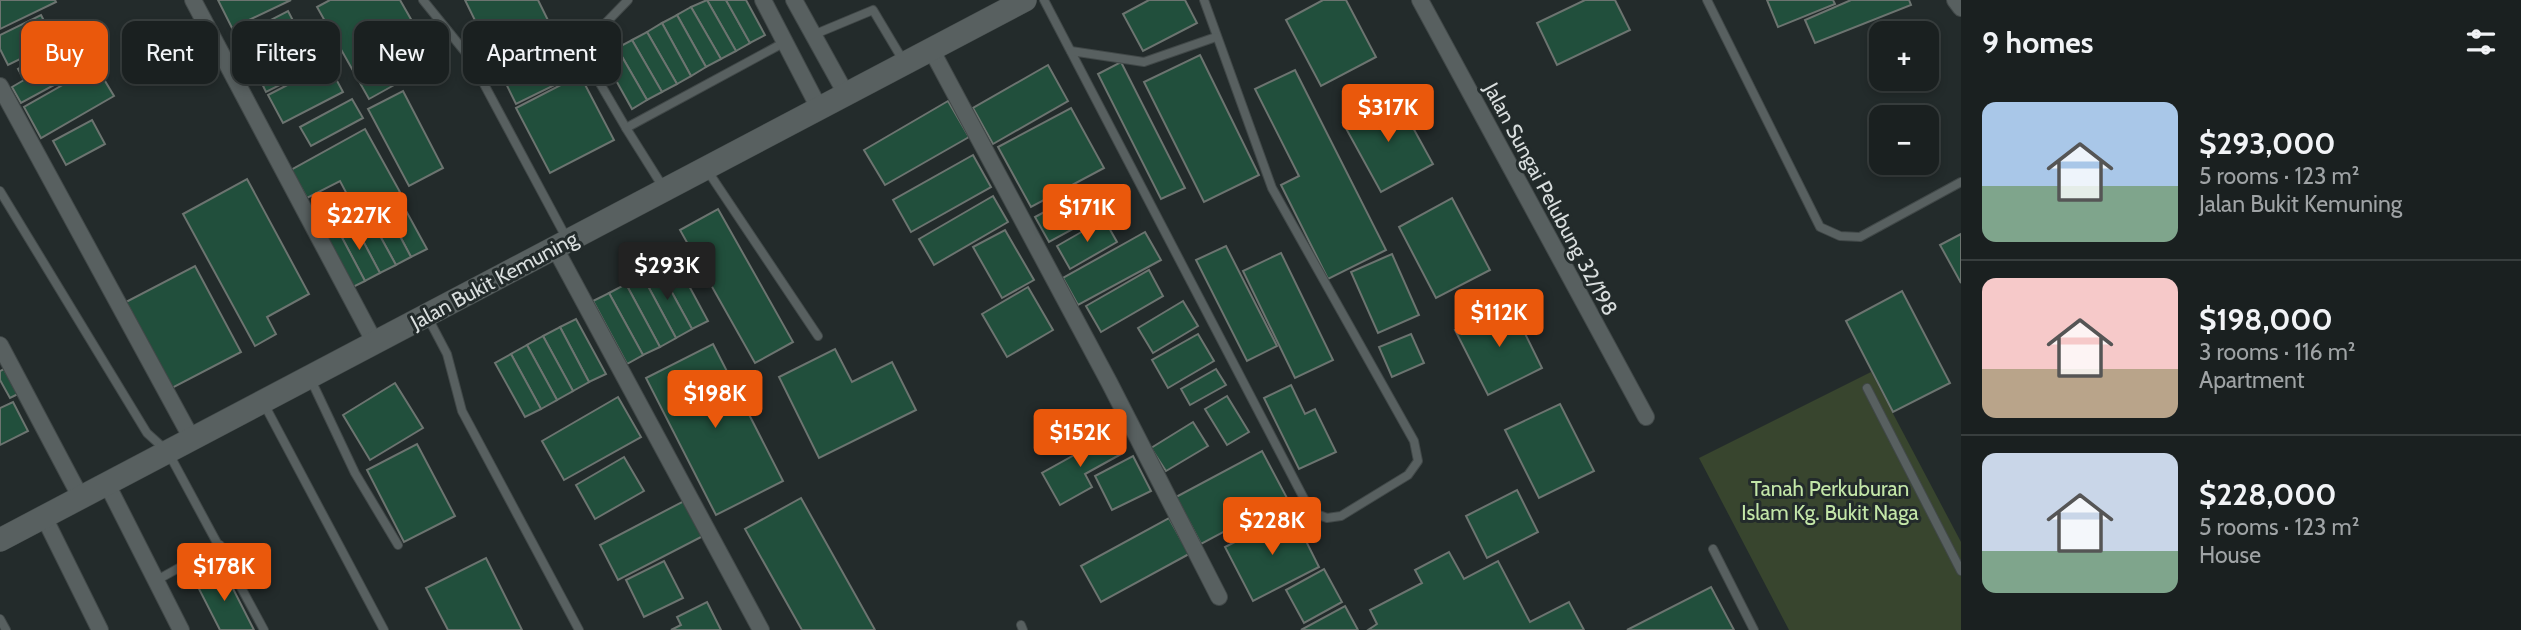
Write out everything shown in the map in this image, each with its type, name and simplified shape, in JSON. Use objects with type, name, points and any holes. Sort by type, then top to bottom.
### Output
[{"type":"main road","name":"Jalan Bukit Kemuning","points":[[0,540],[1025,0]]},
{"type":"street","points":[[193,0],[375,342]]},
{"type":"street","points":[[763,0],[819,108]]},
{"type":"street","points":[[794,0],[846,94]]},
{"type":"street","name":"Jalan Sungai Pelubung 32/198","points":[[1420,0],[1646,417]]},
{"type":"street","points":[[931,49],[1109,382],[1219,597]]},
{"type":"street","points":[[0,86],[192,439]]},
{"type":"street","points":[[561,244],[761,630]]},
{"type":"street","points":[[0,345],[81,498]]},
{"type":"street","points":[[107,484],[181,630]]},
{"type":"street","points":[[44,517],[100,630]]},
{"type":"lane","points":[[423,0],[470,58],[561,244]]},
{"type":"lane","points":[[628,0],[596,33],[584,56],[665,190]]},
{"type":"lane","points":[[1044,0],[1311,512],[1327,519],[1341,516],[1408,475],[1418,461],[1414,441],[1272,188],[1204,0]]},
{"type":"lane","points":[[1707,0],[1820,227],[1840,236],[1860,237],[1961,181]]},
{"type":"lane","points":[[813,35],[873,9],[904,63]]},
{"type":"lane","points":[[1071,51],[1143,62],[1216,37]]},
{"type":"lane","points":[[626,128],[785,42]]},
{"type":"lane","points":[[705,168],[818,336]]},
{"type":"lane","points":[[0,191],[147,433],[168,452],[264,630]]},
{"type":"lane","points":[[427,315],[447,354],[462,411],[579,630]]},
{"type":"lane","points":[[310,377],[355,473],[398,545]]},
{"type":"lane","points":[[1867,388],[1961,571]]},
{"type":"lane","points":[[263,402],[384,630]]},
{"type":"lane","points":[[157,580],[220,545]]},
{"type":"lane","points":[[1713,548],[1754,630]]},
{"type":"lane","points":[[0,618],[6,630]]},
{"type":"green space","name":"Tanah Perkuburan Islam Kg. Bukit Naga","points":[[1871,372],[1961,542],[1961,630],[1789,630],[1699,458]]},
{"type":"building","points":[[0,0],[55,0],[56,2],[0,29]]},
{"type":"building","points":[[218,0],[291,0],[247,21],[232,21],[232,28]]},
{"type":"building","points":[[330,0],[400,0],[412,21],[354,21],[354,72],[340,48],[340,21],[325,21],[317,7]]},
{"type":"building","points":[[465,0],[538,0],[548,21],[475,21]]},
{"type":"building","points":[[707,0],[726,0],[750,43],[736,51]]},
{"type":"building","points":[[707,0],[736,51],[721,59],[691,7]]},
{"type":"building","points":[[726,0],[746,0],[765,35],[750,43]]},
{"type":"building","points":[[1149,0],[1185,0],[1197,23],[1143,51],[1123,14]]},
{"type":"building","points":[[1323,0],[1346,0],[1376,57],[1321,86],[1286,20]]},
{"type":"building","points":[[1585,0],[1615,0],[1630,30],[1557,65],[1537,23]]},
{"type":"building","points":[[1767,0],[1833,0],[1835,4],[1778,27]]},
{"type":"building","points":[[1851,0],[1909,0],[1911,5],[1815,43],[1805,20]]},
{"type":"building","points":[[691,7],[721,59],[706,67],[677,15]]},
{"type":"building","points":[[288,11],[293,21],[269,21]]},
{"type":"building","points":[[41,15],[44,21],[29,21]]},
{"type":"building","points":[[677,15],[706,67],[691,76],[662,23]]},
{"type":"building","points":[[662,23],[691,76],[677,84],[647,32]]},
{"type":"building","points":[[21,25],[21,59],[8,65],[0,49],[0,35]]},
{"type":"building","points":[[647,32],[677,84],[662,92],[632,40]]},
{"type":"building","points":[[632,40],[662,92],[647,100],[621,55],[621,46]]},
{"type":"building","points":[[621,55],[647,100],[632,109],[618,84],[621,84]]},
{"type":"building","points":[[1200,55],[1259,175],[1204,202],[1144,82]]},
{"type":"building","points":[[1121,62],[1185,188],[1161,199],[1098,74]]},
{"type":"building","points":[[1048,65],[1068,101],[993,144],[973,108]]},
{"type":"building","points":[[1295,70],[1386,250],[1328,279],[1281,185],[1299,176],[1255,89]]},
{"type":"building","points":[[21,82],[21,84],[56,84],[21,103],[12,87]]},
{"type":"building","points":[[64,84],[107,84],[114,96],[41,138],[24,107]]},
{"type":"building","points":[[262,84],[282,84],[266,92]]},
{"type":"building","points":[[289,84],[339,84],[343,92],[283,123],[268,95]]},
{"type":"building","points":[[361,84],[396,84],[369,99]]},
{"type":"building","points":[[506,84],[557,84],[516,104]]},
{"type":"building","points":[[563,84],[585,84],[614,140],[550,173],[516,108]]},
{"type":"building","points":[[403,91],[443,168],[409,186],[368,109]]},
{"type":"building","points":[[1395,95],[1433,164],[1381,192],[1343,123]]},
{"type":"building","points":[[352,99],[363,118],[311,146],[300,127]]},
{"type":"building","points":[[948,101],[969,137],[885,185],[864,150]]},
{"type":"building","points":[[1071,108],[1104,168],[1031,207],[998,147]]},
{"type":"building","points":[[92,120],[105,144],[66,165],[53,141]]},
{"type":"building","points":[[365,129],[400,192],[358,215],[340,181],[307,198],[291,170]]},
{"type":"building","points":[[973,155],[991,187],[911,232],[893,200]]},
{"type":"building","points":[[247,179],[309,294],[267,317],[276,334],[255,346],[183,214]]},
{"type":"building","points":[[1093,186],[1106,211],[1049,242],[1035,217]]},
{"type":"building","points":[[993,196],[1008,222],[934,265],[919,239]]},
{"type":"building","points":[[399,198],[427,249],[411,257],[384,206]]},
{"type":"building","points":[[1452,198],[1490,270],[1436,298],[1399,227]]},
{"type":"building","points":[[384,206],[411,257],[396,265],[368,214]]},
{"type":"building","points":[[718,209],[793,342],[755,363],[680,230]]},
{"type":"building","points":[[368,214],[396,265],[380,273],[353,222]]},
{"type":"building","points":[[1104,219],[1117,242],[1070,269],[1057,246]]},
{"type":"building","points":[[353,222],[380,273],[365,281],[338,230]]},
{"type":"building","points":[[338,230],[365,281],[349,289],[322,238]]},
{"type":"building","points":[[1005,230],[1034,280],[1002,298],[973,247]]},
{"type":"building","points":[[1145,232],[1161,260],[1078,305],[1063,278]]},
{"type":"building","points":[[1961,234],[1961,283],[1940,245]]},
{"type":"building","points":[[1226,246],[1277,346],[1247,361],[1196,260]]},
{"type":"building","points":[[1281,253],[1333,360],[1295,378],[1243,271]]},
{"type":"building","points":[[1392,254],[1419,315],[1378,333],[1351,272]]},
{"type":"building","points":[[674,258],[708,321],[692,329],[658,267]]},
{"type":"building","points":[[195,266],[241,352],[172,388],[126,302]]},
{"type":"building","points":[[658,267],[692,329],[676,338],[642,275]]},
{"type":"building","points":[[1149,270],[1163,296],[1101,332],[1086,306]]},
{"type":"building","points":[[642,275],[676,338],[660,347],[626,284]]},
{"type":"building","points":[[626,284],[660,347],[643,355],[609,293]]},
{"type":"building","points":[[1028,287],[1053,330],[1007,357],[982,314]]},
{"type":"building","points":[[1902,291],[1950,383],[1893,412],[1846,321]]},
{"type":"building","points":[[609,293],[643,355],[627,364],[593,301]]},
{"type":"building","points":[[1183,301],[1198,326],[1153,353],[1138,328]]},
{"type":"building","points":[[1510,303],[1542,368],[1488,395],[1455,330]]},
{"type":"building","points":[[576,319],[606,374],[589,382],[560,327]]},
{"type":"building","points":[[560,327],[589,382],[573,391],[543,336]]},
{"type":"building","points":[[1198,334],[1214,361],[1168,388],[1152,360]]},
{"type":"building","points":[[1411,334],[1424,363],[1392,377],[1379,347]]},
{"type":"building","points":[[543,336],[573,391],[557,400],[527,345]]},
{"type":"building","points":[[713,344],[783,481],[716,515],[646,378]]},
{"type":"building","points":[[527,345],[557,400],[541,409],[511,354]]},
{"type":"building","points":[[835,349],[852,382],[892,362],[916,410],[819,458],[779,377]]},
{"type":"building","points":[[511,354],[541,409],[525,417],[495,363]]},
{"type":"building","points":[[4,369],[18,394],[10,398],[0,380],[0,371]]},
{"type":"building","points":[[1216,369],[1226,385],[1190,405],[1181,389]]},
{"type":"building","points":[[395,383],[423,428],[370,460],[343,415]]},
{"type":"building","points":[[1291,385],[1305,414],[1315,409],[1336,452],[1299,469],[1264,398]]},
{"type":"building","points":[[1227,396],[1249,432],[1227,445],[1205,409]]},
{"type":"building","points":[[618,397],[641,437],[564,480],[542,441]]},
{"type":"building","points":[[13,402],[28,431],[0,445],[0,408]]},
{"type":"building","points":[[1560,404],[1594,471],[1539,498],[1505,430]]},
{"type":"building","points":[[1193,422],[1208,446],[1166,471],[1151,448]]},
{"type":"building","points":[[1112,434],[1123,453],[1085,474],[1092,487],[1060,505],[1042,473]]},
{"type":"building","points":[[417,444],[455,516],[404,542],[367,470]]},
{"type":"building","points":[[1262,451],[1287,498],[1201,544],[1176,497]]},
{"type":"building","points":[[1133,456],[1151,491],[1112,510],[1095,476]]},
{"type":"building","points":[[624,457],[644,491],[595,519],[576,485]]},
{"type":"building","points":[[1517,490],[1538,532],[1487,558],[1466,516]]},
{"type":"building","points":[[801,498],[875,630],[802,630],[745,529]]},
{"type":"building","points":[[684,501],[703,536],[618,580],[600,545]]},
{"type":"building","points":[[1292,513],[1319,567],[1253,601],[1225,547]]},
{"type":"building","points":[[1169,518],[1189,554],[1101,602],[1081,566]]},
{"type":"building","points":[[1449,552],[1464,579],[1498,561],[1530,622],[1569,602],[1584,630],[1368,630],[1377,624],[1370,610],[1422,583],[1415,570]]},
{"type":"building","points":[[486,558],[522,630],[448,630],[426,588]]},
{"type":"building","points":[[664,561],[683,598],[644,617],[626,580]]},
{"type":"building","points":[[223,569],[254,630],[220,630],[196,583]]},
{"type":"building","points":[[1324,569],[1342,602],[1304,623],[1286,590]]},
{"type":"building","points":[[1711,587],[1734,630],[1627,630]]},
{"type":"building","points":[[707,602],[721,630],[671,630],[681,625],[677,617]]},
{"type":"building","points":[[1345,606],[1358,630],[1301,630]]}]
